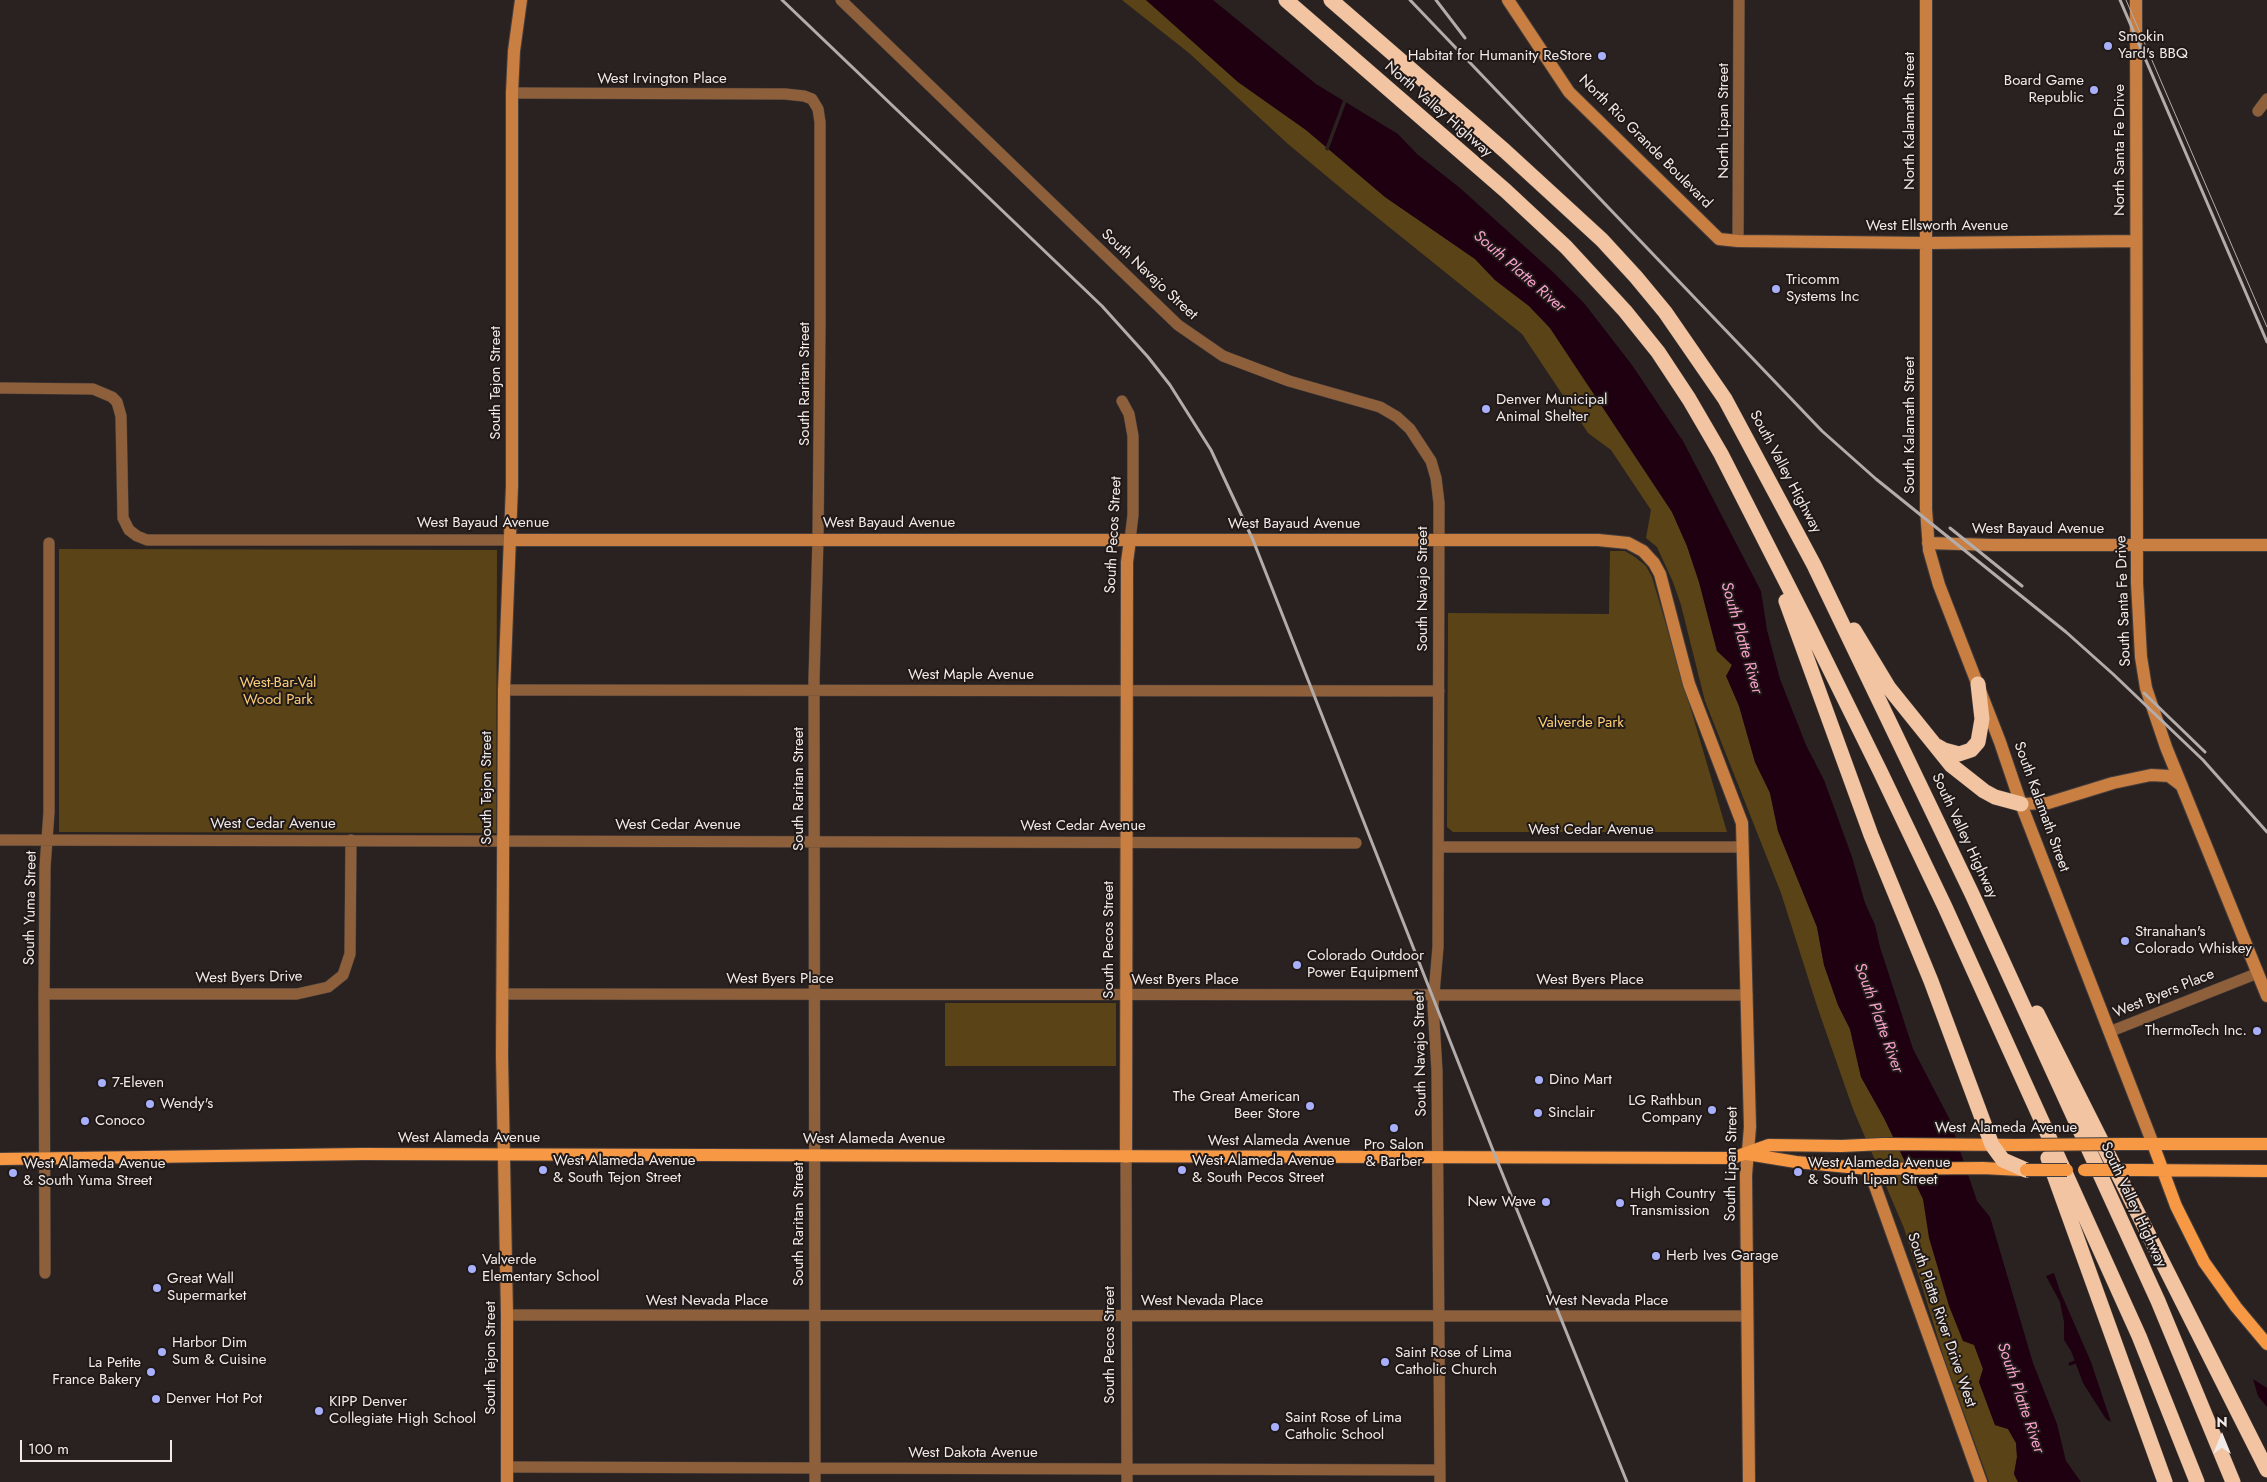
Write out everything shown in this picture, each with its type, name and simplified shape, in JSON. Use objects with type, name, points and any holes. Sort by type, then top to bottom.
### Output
[{"type":"highway","name":"North Valley Highway","points":[[1286,0],[1506,192],[1566,247],[1615,299],[1664,361],[1711,436],[1750,512]]},
{"type":"highway","name":"North Valley Highway","points":[[1331,0],[1498,145],[1602,240]]},
{"type":"highway","name":"South Valley Highway","points":[[1602,240],[1650,294],[1710,376],[1747,439],[1814,565],[1972,894],[2158,1301],[2233,1482]]},
{"type":"highway","points":[[1750,512],[1880,770],[1945,907],[2139,1336],[2198,1482]]},
{"type":"highway","points":[[1750,512],[1785,598],[1871,835],[1935,991],[1992,1145],[2004,1160],[2026,1170]]},
{"type":"highway","points":[[1814,565],[1889,688],[1930,741],[1951,765],[1975,786],[1996,797],[2021,804]]},
{"type":"highway","points":[[1930,741],[1944,750],[1953,753],[1964,753],[1974,748],[1980,738],[1982,725],[1978,684]]},
{"type":"highway","points":[[1972,894],[2026,991],[2267,1470]]},
{"type":"highway","points":[[1945,907],[2063,1198],[2165,1482]]},
{"type":"main road","name":"West Alameda Avenue","points":[[0,1159],[362,1154],[1732,1158],[1769,1146],[1883,1144],[2016,1146],[2267,1144]]},
{"type":"main road","name":"South Kalamath Street","points":[[2153,1144],[2184,1223],[2204,1262],[2236,1307],[2267,1344]]},
{"type":"main road","name":"West Alameda Avenue","points":[[1746,1154],[1796,1162],[1869,1168],[2267,1171]]},
{"type":"street","name":"South Tejon Street","points":[[507,1482],[507,1315],[502,994],[504,690],[512,486],[512,94],[514,51],[521,0]]},
{"type":"street","name":"South Navajo Street","points":[[841,0],[1178,325],[1223,356],[1289,381],[1370,404],[1404,422],[1423,446],[1434,469],[1439,495],[1439,846],[1437,965],[1433,995],[1437,1158],[1440,1482]]},
{"type":"street","name":"North Rio Grande Boulevard","points":[[1508,0],[1569,92],[1719,239],[1738,241]]},
{"type":"street","name":"North Lipan Street","points":[[1738,241],[1739,0]]},
{"type":"street","name":"North Kalamath Street","points":[[1926,0],[1927,243]]},
{"type":"street","name":"North Santa Fe Drive","points":[[2136,0],[2136,241]]},
{"type":"street","name":"West Irvington Place","points":[[512,94],[786,94],[812,99]]},
{"type":"street","name":"South Raritan Street","points":[[812,99],[818,108],[820,122],[818,539],[814,689],[813,1156],[815,1482]]},
{"type":"street","points":[[2258,111],[2267,99]]},
{"type":"street","name":"West Ellsworth Avenue","points":[[1738,241],[1927,243],[2136,241]]},
{"type":"street","name":"South Santa Fe Drive","points":[[2136,241],[2138,624],[2144,673],[2151,704],[2182,786],[2267,996]]},
{"type":"street","name":"South Kalamath Street","points":[[1927,243],[1926,509],[1928,543],[1939,585],[1978,684],[2021,804],[2153,1144]]},
{"type":"street","name":"West Bayaud Avenue","points":[[0,388],[93,389],[107,393],[117,402],[121,423],[122,512],[129,530],[140,538],[157,541],[818,539],[1615,540],[1631,544],[1647,555],[1660,574],[1689,684],[1742,823],[1743,846]]},
{"type":"street","name":"South Pecos Street","points":[[1122,401],[1129,414],[1133,436],[1133,515],[1127,562],[1125,842],[1127,1482]]},
{"type":"street","name":"South Yuma Street","points":[[44,1273],[44,994],[49,543]]},
{"type":"street","name":"West Bayaud Avenue","points":[[1928,543],[2137,546],[2267,545]]},
{"type":"street","name":"West Maple Avenue","points":[[504,690],[1438,691]]},
{"type":"street","points":[[2021,804],[2048,803],[2113,783],[2151,775],[2169,776],[2182,786]]},
{"type":"street","name":"West Cedar Avenue","points":[[0,840],[1356,843]]},
{"type":"street","name":"West Byers Drive","points":[[44,994],[297,994],[328,988],[343,975],[350,954],[351,840]]},
{"type":"street","name":"West Cedar Avenue","points":[[1439,846],[1743,846]]},
{"type":"street","name":"South Lipan Street","points":[[1743,846],[1750,1127],[1746,1154],[1749,1482]]},
{"type":"street","name":"West Byers Place","points":[[2109,1032],[2258,973]]},
{"type":"street","name":"West Byers Place","points":[[502,994],[1747,995]]},
{"type":"street","name":"South Platte River Drive West","points":[[1869,1168],[1981,1482]]},
{"type":"street","name":"West Nevada Place","points":[[507,1315],[1747,1316]]},
{"type":"street","name":"West Dakota Avenue","points":[[508,1467],[1439,1470]]},
{"type":"green space","points":[[1122,0],[1146,0],[1238,82],[1306,130],[1385,197],[1475,259],[1495,280],[1529,306],[1550,328],[1672,512],[1687,546],[1699,582],[1717,651],[1732,665],[1727,676],[1739,706],[1755,762],[1770,793],[1778,831],[1817,927],[1824,965],[1838,1005],[1850,1029],[1861,1077],[1884,1118],[1923,1199],[1963,1340],[1974,1344],[1983,1369],[1979,1382],[1995,1425],[2008,1429],[2016,1443],[2017,1457],[2014,1474],[2018,1482],[1989,1482],[1944,1358],[1904,1228],[1853,1109],[1818,1009],[1781,893],[1705,701],[1681,605],[1673,582],[1657,547],[1646,538],[1651,510],[1611,450],[1588,433],[1522,334],[1288,144],[1189,53]]},
{"type":"green space","name":"West-Bar-Val Wood Park","points":[[59,549],[497,550],[496,833],[59,832]]},
{"type":"green space","name":"Valverde Park","points":[[1610,551],[1625,551],[1635,557],[1646,566],[1652,577],[1727,832],[1453,832],[1447,827],[1448,613],[1609,614]]},
{"type":"green space","points":[[945,1003],[1116,1003],[1116,1066],[945,1066]]},
{"type":"water","name":"South Platte River","points":[[1146,0],[1213,0],[1316,84],[1398,134],[1417,154],[1460,188],[1553,272],[1584,303],[1632,365],[1683,441],[1761,591],[1767,630],[1780,679],[1806,745],[1824,780],[1852,857],[1865,903],[1875,925],[1880,947],[1913,1049],[1949,1118],[1977,1201],[1990,1217],[2033,1363],[2057,1424],[2066,1461],[2081,1482],[2018,1482],[2014,1474],[2017,1457],[2016,1443],[2008,1429],[1995,1425],[1979,1382],[1983,1369],[1974,1345],[1963,1341],[1949,1306],[1929,1238],[1923,1199],[1884,1118],[1861,1077],[1850,1029],[1838,1005],[1824,965],[1817,927],[1778,831],[1770,793],[1755,762],[1739,706],[1726,676],[1732,665],[1717,651],[1699,582],[1687,546],[1672,512],[1550,328],[1529,306],[1495,280],[1475,259],[1385,197],[1306,130],[1238,82]]},
{"type":"water","points":[[2054,1273],[2091,1362],[2111,1422],[2106,1419],[2083,1383],[2071,1351],[2064,1340],[2064,1322],[2060,1302],[2046,1276]]},
{"type":"water","points":[[2253,1379],[2267,1388],[2267,1407],[2258,1396]]},
{"type":"pier","points":[[1344,98],[1347,100],[1328,151],[1325,149]]},
{"type":"waterway","points":[[2070,1364],[2075,1362]]},
{"type":"tram line","points":[[2126,0],[2267,327]]},
{"type":"railway","points":[[782,0],[1102,306],[1148,357],[1170,385],[1211,450],[1253,540],[1496,1158],[1627,1482]]},
{"type":"railway","points":[[1410,0],[1822,431],[1876,479],[2066,632],[2113,674],[2203,760],[2267,832]]},
{"type":"railway","points":[[1436,0],[1465,38]]},
{"type":"railway","points":[[2120,0],[2267,342]]},
{"type":"railway","points":[[1950,528],[2022,586]]},
{"type":"railway","points":[[2144,693],[2205,752]]},
{"type":"place","name":"Smokin Yard's BBQ","points":[[2108,46]]},
{"type":"place","name":"Habitat for Humanity ReStore","points":[[1602,56]]},
{"type":"place","name":"Board Game Republic","points":[[2094,90]]},
{"type":"place","name":"Tricomm Systems Inc","points":[[1776,289]]},
{"type":"place","name":"Denver Municipal Animal Shelter","points":[[1486,409]]},
{"type":"place","name":"Stranahan's Colorado Whiskey","points":[[2125,941]]},
{"type":"place","name":"Colorado Outdoor Power Equipment","points":[[1297,965]]},
{"type":"place","name":"ThermoTech Inc.","points":[[2257,1031]]},
{"type":"place","name":"Dino Mart","points":[[1539,1080]]},
{"type":"place","name":"7-Eleven","points":[[102,1083]]},
{"type":"place","name":"Wendy's","points":[[150,1104]]},
{"type":"place","name":"The Great American Beer Store","points":[[1310,1106]]},
{"type":"place","name":"LG Rathbun Company","points":[[1712,1110]]},
{"type":"place","name":"Sinclair","points":[[1538,1113]]},
{"type":"place","name":"Conoco","points":[[85,1121]]},
{"type":"place","name":"Pro Salon & Barber","points":[[1394,1128]]},
{"type":"place","name":"West Alameda Avenue & South Tejon Street","points":[[543,1170]]},
{"type":"place","name":"West Alameda Avenue & South Pecos Street","points":[[1182,1170]]},
{"type":"place","name":"West Alameda Avenue & South Lipan Street","points":[[1798,1172]]},
{"type":"place","name":"West Alameda Avenue & South Yuma Street","points":[[13,1173]]},
{"type":"place","name":"New Wave","points":[[1546,1202]]},
{"type":"place","name":"High Country Transmission","points":[[1620,1203]]},
{"type":"place","name":"Herb Ives Garage","points":[[1656,1256]]},
{"type":"place","name":"Valverde Elementary School","points":[[472,1269]]},
{"type":"place","name":"Great Wall Supermarket","points":[[157,1288]]},
{"type":"place","name":"Harbor Dim Sum & Cuisine","points":[[162,1352]]},
{"type":"place","name":"Saint Rose of Lima Catholic Church","points":[[1385,1362]]},
{"type":"place","name":"La Petite France Bakery","points":[[151,1372]]},
{"type":"place","name":"Denver Hot Pot","points":[[156,1399]]},
{"type":"place","name":"KIPP Denver Collegiate High School","points":[[319,1411]]},
{"type":"place","name":"Saint Rose of Lima Catholic School","points":[[1275,1427]]}]
